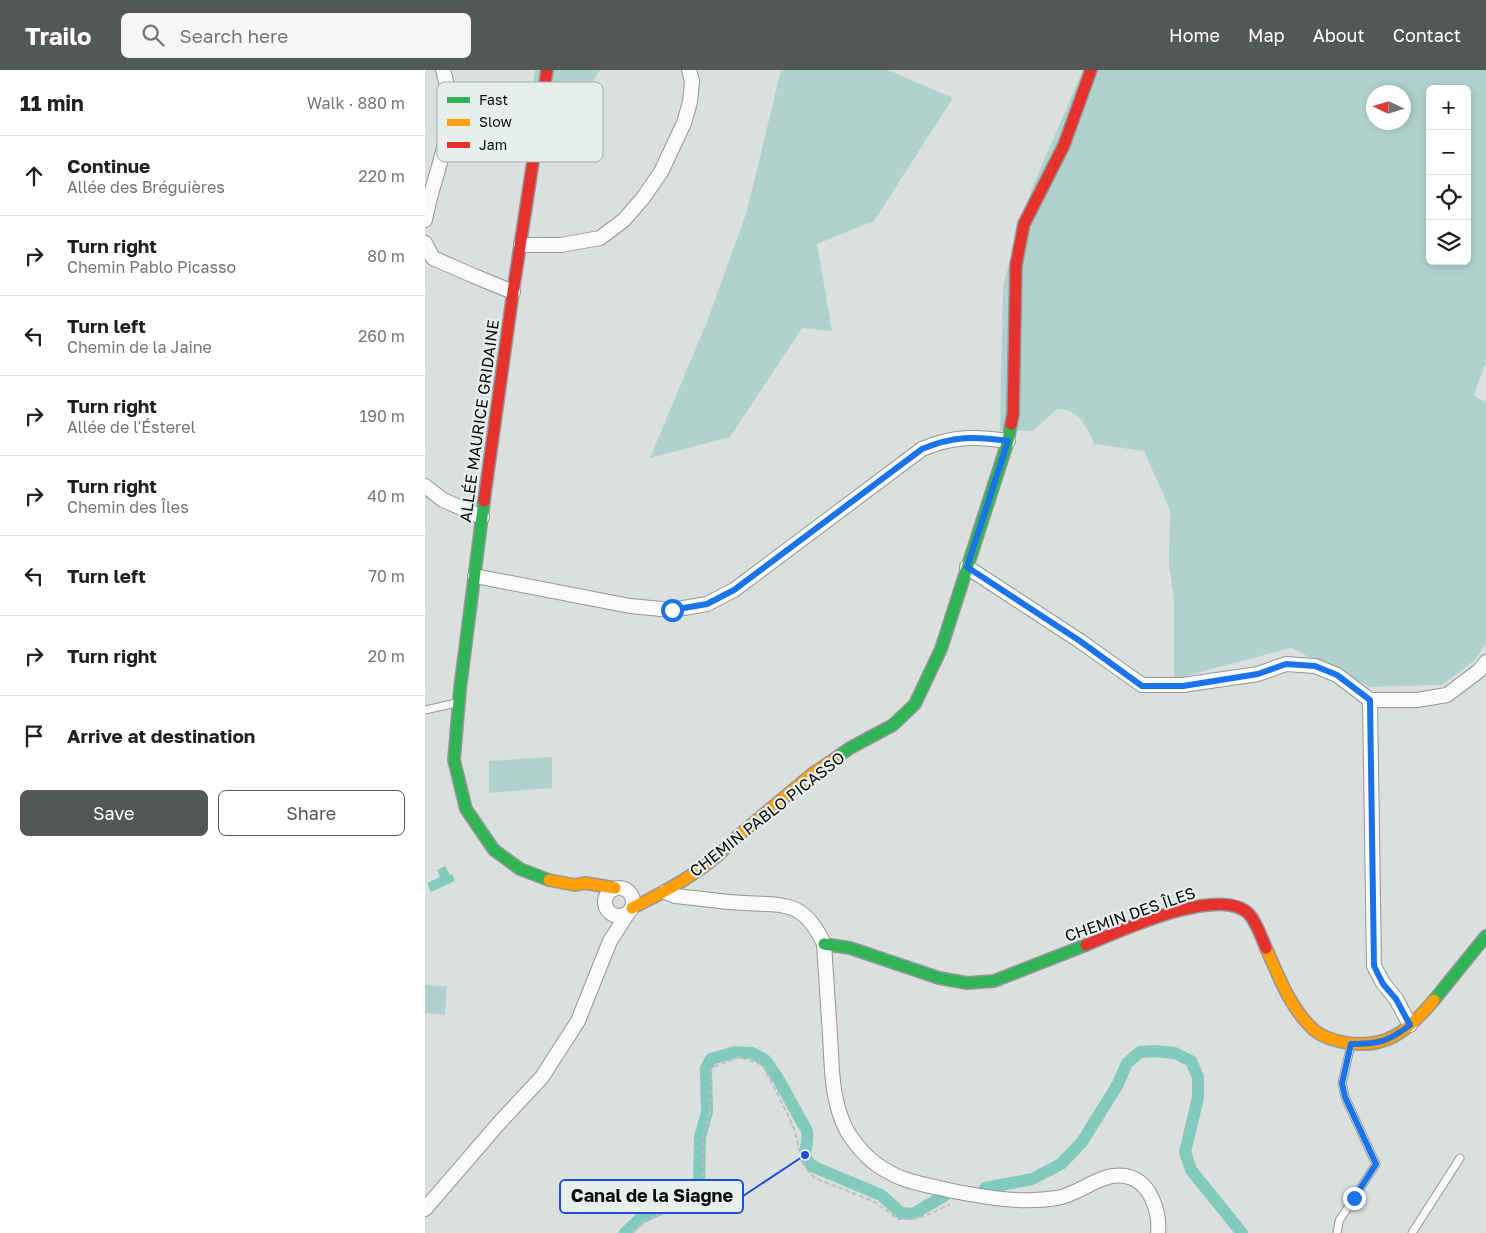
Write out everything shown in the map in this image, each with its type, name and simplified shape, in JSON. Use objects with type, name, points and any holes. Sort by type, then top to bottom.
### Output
[{"type":"street","points":[[443,70],[447,82]]},
{"type":"street","points":[[521,245],[561,245],[600,238],[624,220],[643,198],[661,172],[684,123],[690,102],[692,81],[689,70]]},
{"type":"street","name":"CHEMIN PABLO PICASSO","points":[[630,910],[667,893],[723,852],[733,840],[812,774],[850,748],[893,725],[915,704],[941,649],[1008,441],[1013,415],[1016,265],[1024,224],[1064,145],[1091,70]]},
{"type":"street","points":[[425,220],[442,162]]},
{"type":"street","name":"ALLÉE MAURICE GRIDAINE","points":[[533,162],[513,292],[477,554],[454,760],[466,809],[494,850],[520,869],[548,880],[575,885],[585,883],[621,889]]},
{"type":"street","points":[[425,243],[433,258],[513,292]]},
{"type":"street","points":[[475,576],[630,606],[672,610],[707,604],[734,590],[922,449],[943,440],[963,438],[985,437],[1008,441]]},
{"type":"street","points":[[425,486],[443,500],[482,517]]},
{"type":"street","points":[[967,567],[1080,641],[1142,686],[1183,686],[1258,674],[1286,664],[1315,666],[1337,675],[1370,700],[1417,700],[1447,695],[1480,670],[1486,662]]},
{"type":"street","points":[[1370,700],[1374,966],[1383,984],[1396,999],[1410,1025]]},
{"type":"street","points":[[575,885],[590,893],[616,916],[630,910]]},
{"type":"street","points":[[425,1209],[499,1122],[542,1077],[578,1021],[610,941],[630,910],[633,898],[621,889]]},
{"type":"street","points":[[610,941],[612,930],[605,897],[608,893],[621,889],[744,903],[786,905],[803,914],[818,931],[824,944],[834,1097],[846,1129],[857,1146],[871,1160],[885,1171],[911,1181],[970,1194],[1013,1200],[1060,1197],[1108,1177],[1115,1175],[1128,1177],[1139,1182],[1149,1192],[1156,1208],[1158,1233]]},
{"type":"street","name":"CHEMIN DES ÎLES","points":[[824,944],[849,948],[939,978],[967,983],[994,981],[1190,906],[1211,904],[1235,906],[1248,913],[1256,925],[1291,1002],[1315,1031],[1331,1040],[1351,1044],[1376,1044],[1396,1036],[1424,1012],[1486,936]]},
{"type":"street","points":[[1396,999],[1424,1012]]},
{"type":"lane","points":[[425,710],[459,703]]},
{"type":"lane","points":[[1337,1233],[1339,1221],[1376,1164],[1345,1097],[1342,1083],[1351,1044]]},
{"type":"lane","points":[[1412,1233],[1460,1158]]},
{"type":"path","points":[[632,1233],[645,1220],[694,1198],[703,1190],[703,1137],[710,1112],[711,1068],[739,1057],[763,1065],[794,1130],[804,1166],[815,1178],[875,1202],[898,1219],[914,1219],[931,1214],[970,1194]]},
{"type":"shaded area","points":[[535,70],[600,70],[593,82],[533,82]]},
{"type":"shaded area","points":[[781,70],[888,70],[953,98],[874,221],[817,244],[832,331],[802,328],[730,437],[650,458],[708,319],[747,211]]},
{"type":"shaded area","points":[[1083,70],[1486,70],[1486,361],[1474,395],[1486,403],[1486,643],[1475,660],[1442,685],[1370,687],[1291,648],[1174,679],[1174,599],[1169,565],[1170,510],[1144,451],[1094,444],[1081,419],[1071,412],[1057,409],[1033,431],[1000,430],[1003,285],[1032,188]]},
{"type":"shaded area","points":[[552,757],[552,788],[489,793],[489,761]]},
{"type":"shaded area","points":[[445,866],[455,881],[431,892],[427,883],[440,877],[437,870]]},
{"type":"shaded area","points":[[425,985],[447,986],[445,1015],[425,1013]]},
{"type":"waterway","points":[[625,1233],[641,1218],[692,1194],[699,1188],[700,1137],[707,1112],[706,1068],[711,1059],[735,1052],[752,1053],[765,1060],[777,1077],[807,1131],[806,1155],[809,1163],[814,1167],[881,1195],[901,1213],[913,1214],[944,1196]]},
{"type":"waterway","points":[[985,1188],[1032,1179],[1061,1164],[1082,1142],[1118,1084],[1127,1063],[1140,1052],[1175,1053],[1191,1061],[1198,1077],[1198,1098],[1185,1152],[1191,1170],[1242,1233]]},
{"type":"traffic: fast","points":[[833,760],[850,748],[893,725],[915,704],[941,649],[1008,441],[1011,424]]},
{"type":"traffic: fast","points":[[484,501],[460,689],[454,760],[466,809],[494,850],[520,869],[549,880]]},
{"type":"traffic: fast","points":[[1434,1000],[1486,936]]},
{"type":"traffic: fast","points":[[824,944],[850,948],[939,978],[967,983],[994,981],[1086,945]]},
{"type":"traffic: slow","points":[[632,908],[700,870],[812,774],[833,760]]},
{"type":"traffic: slow","points":[[549,880],[575,885],[585,883],[615,888]]},
{"type":"traffic: slow","points":[[1266,948],[1286,992],[1298,1012],[1320,1035],[1331,1039],[1357,1044],[1371,1044],[1383,1041],[1394,1036],[1415,1021],[1434,1000]]},
{"type":"traffic: jam","points":[[545,82],[547,70]]},
{"type":"traffic: jam","points":[[1011,424],[1013,415],[1016,265],[1024,224],[1064,145],[1091,70]]},
{"type":"traffic: jam","points":[[484,501],[533,162]]},
{"type":"traffic: jam","points":[[1086,945],[1169,913],[1216,904],[1235,906],[1249,914],[1257,926],[1266,948]]},
{"type":"place","name":"Canal de la Siagne","points":[[805,1155]]},
{"type":"route","points":[[672,610],[707,604],[734,590],[922,449],[943,440],[985,437],[1008,441],[967,567],[1080,641],[1142,686],[1183,686],[1258,674],[1286,664],[1315,666],[1337,675],[1370,700],[1374,966],[1383,984],[1396,999],[1410,1025],[1396,1036],[1376,1044],[1351,1044],[1342,1083],[1345,1097],[1376,1164],[1354,1198]]}]
